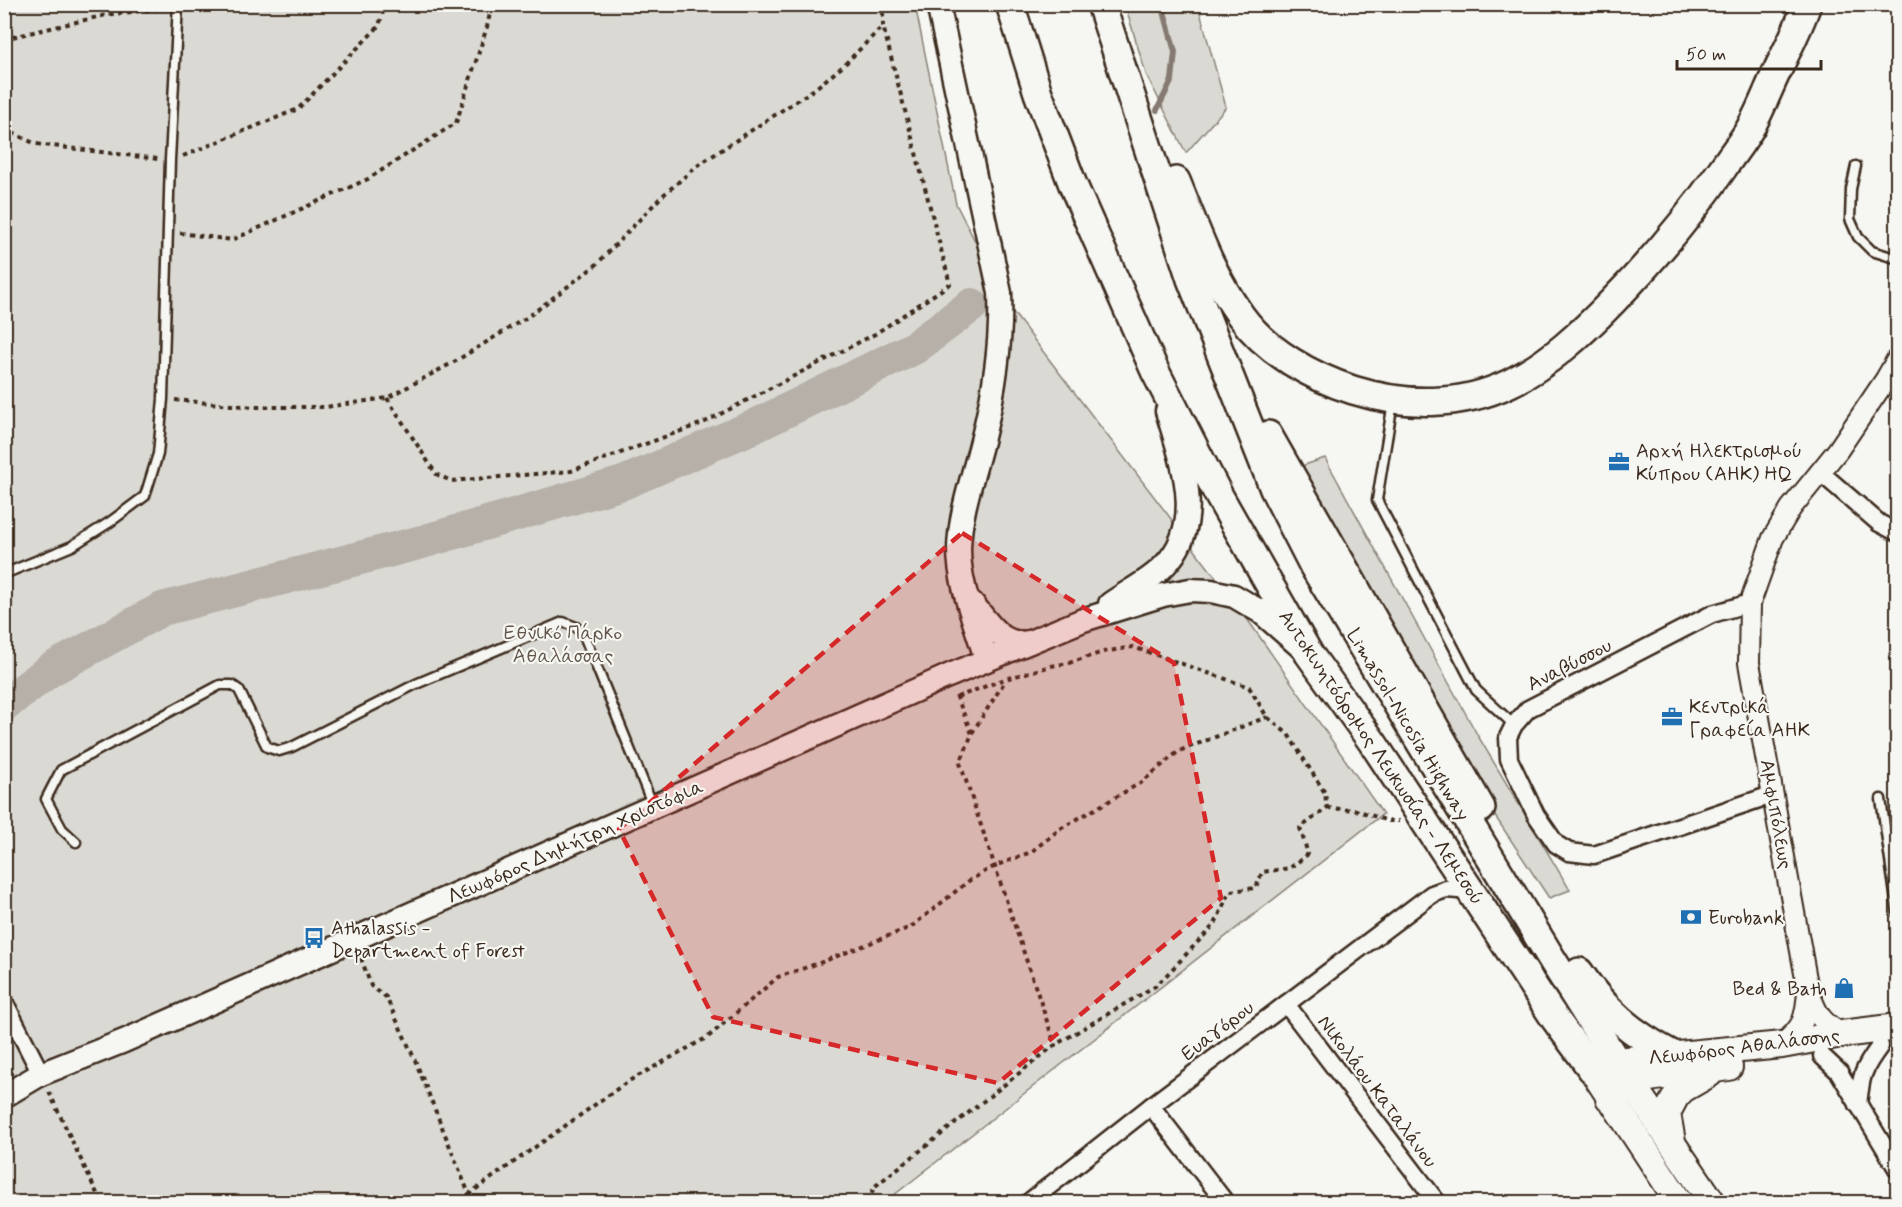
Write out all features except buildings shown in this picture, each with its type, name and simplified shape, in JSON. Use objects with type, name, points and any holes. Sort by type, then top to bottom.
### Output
[{"type":"highway","name":"Αυτοκινητόδρομος Λευκωσίας - Λεμεσού","points":[[1010,4],[1038,93],[1072,185],[1155,371],[1219,496],[1309,654],[1373,743],[1555,1019],[1603,1064]]},
{"type":"highway","points":[[1103,4],[1191,279],[1218,348],[1547,923],[1588,986],[1609,1012],[1628,1029],[1673,1055]]},
{"type":"highway","points":[[1103,4],[1205,253],[1220,285],[1242,318],[1264,341],[1313,374],[1337,385],[1408,402],[1444,401],[1476,395],[1508,385],[1536,369],[1590,325],[1636,277],[1698,204],[1752,125],[1807,4]]},
{"type":"highway","name":"Limassol-Nicosia Highway","points":[[1218,348],[1274,489],[1314,567],[1553,961],[1603,1064]]},
{"type":"main road","points":[[938,4],[1000,293],[1002,328],[998,362],[984,432],[964,505],[959,551],[961,571],[986,659]]},
{"type":"main road","name":"Λεωφόρος Δημήτρη Χριστόφια","points":[[1083,621],[1163,567],[1177,551],[1187,528],[1189,508],[1187,487],[1155,371]]},
{"type":"main road","name":"Λεωφόρος Δημήτρη Χριστόφια","points":[[4,1096],[41,1074],[124,1041],[986,659],[1083,621],[1163,596],[1190,590],[1211,591],[1234,596],[1261,612],[1309,654]]},
{"type":"main road","points":[[968,598],[1003,638],[1020,645]]},
{"type":"main road","name":"Λεωφόρος Αθαλάσσης","points":[[1603,1064],[1782,1045],[1898,1027]]},
{"type":"main road","name":"Λεωφόρος Αθαλάσσης","points":[[1609,1098],[1632,1084],[1649,1078],[1889,1045]]},
{"type":"main road","points":[[1603,1064],[1609,1098],[1679,1203]]},
{"type":"main road","name":"Limassol-Nicosia Highway","points":[[1603,1064],[1632,1084],[1712,1203]]},
{"type":"main road","points":[[1673,1145],[1667,1113],[1676,1096],[1695,1081],[1722,1067]]},
{"type":"street","name":"Αμφιπόλεως","points":[[1842,1034],[1825,1025],[1817,1013],[1808,990],[1749,663],[1750,603],[1773,538],[1791,508],[1851,431],[1898,358]]},
{"type":"street","points":[[1820,472],[1879,523],[1898,533]]},
{"type":"street","name":"Αναβύσσου","points":[[1514,725],[1528,709],[1712,614],[1750,603]]},
{"type":"street","points":[[1514,725],[1508,737],[1509,759],[1543,825],[1556,844],[1569,852],[1594,855],[1774,794]]},
{"type":"street","name":"Ευαγόρου","points":[[1029,1203],[1151,1106],[1432,894],[1446,889],[1470,891]]},
{"type":"street","name":"Αμφιπόλεως","points":[[1782,1045],[1799,1030],[1805,1017],[1808,990]]},
{"type":"street","points":[[4,1001],[41,1074]]},
{"type":"street","name":"Νικολάου Καταλάνου","points":[[1286,1004],[1437,1203]]},
{"type":"street","points":[[1858,1105],[1860,1078],[1865,1066],[1889,1045]]},
{"type":"street","points":[[1822,1056],[1839,1072],[1898,1170]]},
{"type":"street","points":[[1151,1106],[1225,1203]]},
{"type":"lane","points":[[4,574],[72,546],[145,496],[158,454],[163,399],[170,160],[178,6]]},
{"type":"lane","points":[[1856,166],[1851,189],[1850,219],[1858,237],[1872,251],[1898,259]]},
{"type":"lane","points":[[1393,400],[1377,500],[1476,690],[1514,725]]},
{"type":"lane","points":[[76,842],[62,829],[46,799],[61,770],[220,685],[232,685],[239,690],[267,747],[279,751],[292,747],[416,684],[563,622],[576,627],[585,638],[654,806]]},
{"type":"lane","points":[[1881,799],[1898,915]]},
{"type":"path","points":[[4,129],[36,144],[170,160],[298,109],[379,26],[386,4]]},
{"type":"path","points":[[168,231],[232,240],[368,179],[456,123],[487,27],[492,4]]},
{"type":"path","points":[[387,398],[436,474],[451,480],[571,471],[703,423],[875,334],[950,284],[883,27],[883,4]]},
{"type":"path","points":[[4,39],[106,15],[178,6]]},
{"type":"path","points":[[163,399],[254,406],[326,407],[387,398],[454,362],[529,316],[596,265],[661,197],[697,166],[813,90],[842,67],[883,27]]},
{"type":"path","points":[[1020,645],[1005,680],[972,734],[960,763],[1055,1045]]},
{"type":"path","points":[[957,697],[1051,666],[1070,663],[1103,652],[1133,647],[1249,687],[1267,717],[1288,734],[1325,793],[1327,808]]},
{"type":"path","points":[[948,676],[972,734]]},
{"type":"path","points":[[461,1203],[469,1194],[627,1082],[708,1037],[778,976],[822,962],[911,927],[970,880],[995,866],[1031,852],[1060,829],[1142,782],[1179,751],[1267,717]]},
{"type":"path","points":[[868,1203],[874,1187],[1055,1045],[1158,986],[1215,924],[1230,891],[1256,888],[1262,872],[1290,868],[1308,854],[1300,828],[1327,808],[1356,810],[1388,821],[1405,822]]},
{"type":"path","points":[[353,939],[372,986],[386,997],[411,1051],[469,1194],[475,1203]]},
{"type":"path","points":[[41,1074],[101,1203]]},
{"type":"highlighted area","points":[[962,533],[1174,663],[1221,898],[998,1083],[713,1017],[619,829]]},
{"type":"green space","name":"Εθνικό Πάρκο Αθαλάσσας","points":[[5,5],[915,5],[956,204],[1009,307],[1243,613],[1383,814],[885,1202],[5,1202]]},
{"type":"green space","points":[[1125,5],[1198,5],[1226,107],[1186,153],[1146,74]]},
{"type":"green space","points":[[1325,458],[1478,736],[1570,890],[1549,898],[1460,763],[1299,467]]},
{"type":"waterway","points":[[1157,110],[1172,80],[1175,52],[1162,4]]},
{"type":"waterway","points":[[4,705],[50,670],[162,609],[422,542],[623,483],[755,426],[914,348],[972,305]]},
{"type":"place","name":"Αρχή Ηλεκτρισμού Κύπρου (ΑΗΚ) HQ","points":[[1619,462]]},
{"type":"place","name":"Κεντρικά Γραφεία ΑΗΚ","points":[[1672,717]]},
{"type":"place","name":"Eurobank","points":[[1691,917]]},
{"type":"place","name":"Athalassis - Department of Forest","points":[[314,938]]},
{"type":"place","name":"Bed & Bath","points":[[1844,988]]}]
